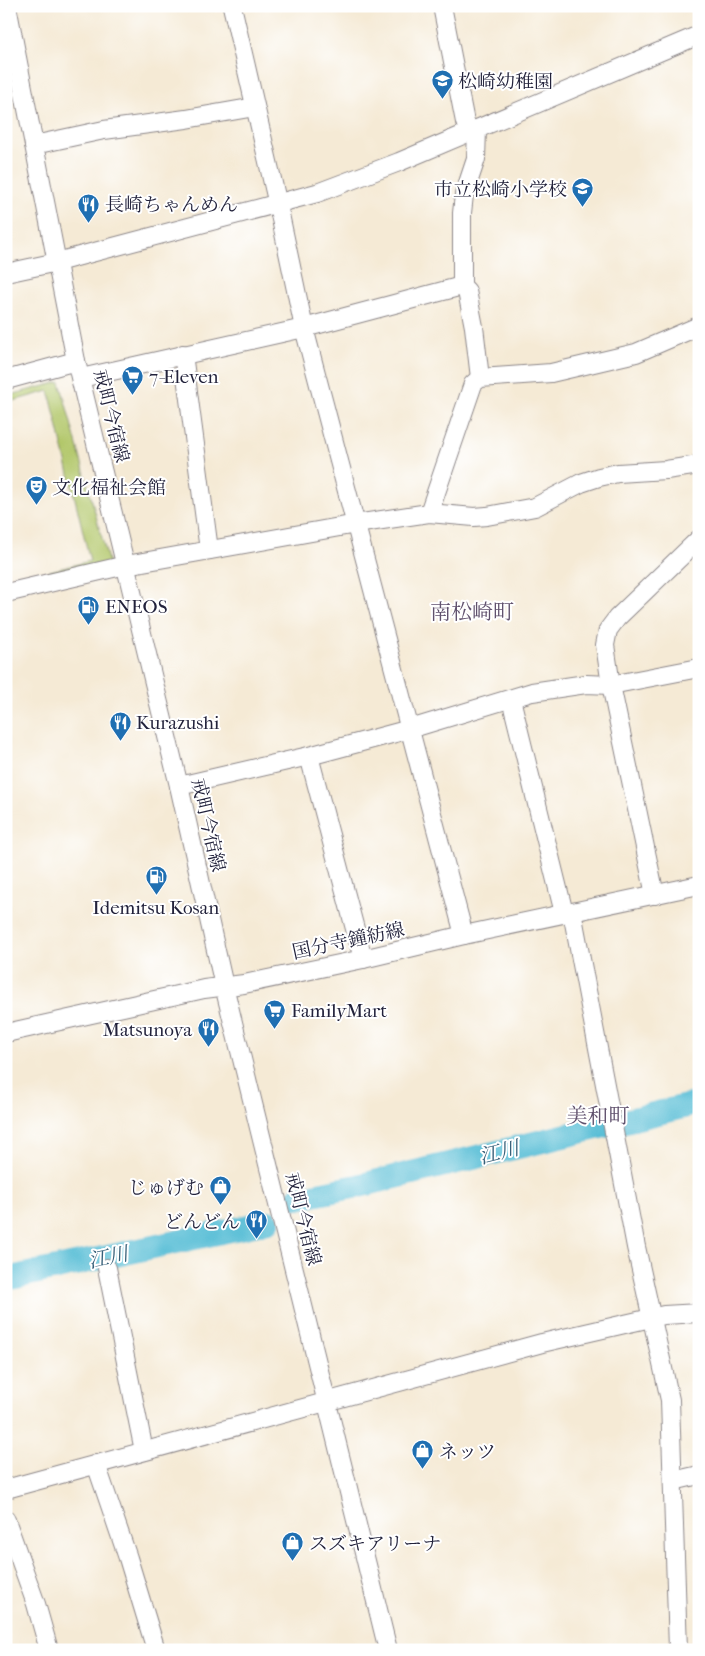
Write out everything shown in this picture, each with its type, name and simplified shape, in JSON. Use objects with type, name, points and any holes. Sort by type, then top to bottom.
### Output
[{"type":"street","name":"戒町今宿線","points":[[6,6],[76,361],[179,786],[224,986],[388,1650]]},
{"type":"street","points":[[232,6],[304,328],[464,935]]},
{"type":"street","points":[[442,6],[465,122],[473,130],[476,159],[464,196],[462,213],[462,286],[467,291],[474,326],[480,378]]},
{"type":"street","points":[[6,273],[57,262],[278,205],[317,193],[399,162],[699,35]]},
{"type":"street","points":[[34,146],[104,130],[255,108]]},
{"type":"street","points":[[81,378],[304,328],[462,286]]},
{"type":"street","points":[[429,513],[473,384],[480,378],[551,373],[636,353],[699,326]]},
{"type":"street","points":[[183,354],[209,550]]},
{"type":"street","points":[[6,380],[76,361]]},
{"type":"street","points":[[6,593],[126,565],[429,513],[474,517],[535,507],[581,483],[599,477],[618,473],[666,470],[699,465]]},
{"type":"street","points":[[654,895],[611,685],[605,645],[608,630],[617,618],[699,539]]},
{"type":"street","points":[[179,786],[309,756],[410,729],[532,692],[586,684],[611,685],[699,668]]},
{"type":"street","points":[[510,699],[568,912],[636,1247],[670,1400],[678,1650]]},
{"type":"street","points":[[309,756],[363,960]]},
{"type":"street","name":"国分寺鐘紡線","points":[[6,1032],[184,993],[244,984],[363,960],[464,935],[699,885]]},
{"type":"street","points":[[106,1268],[144,1451]]},
{"type":"street","points":[[6,1489],[542,1343],[653,1318],[699,1313]]},
{"type":"street","points":[[96,1464],[128,1558],[156,1650]]},
{"type":"street","points":[[673,1481],[699,1475]]},
{"type":"street","points":[[6,1520],[36,1604],[49,1650]]},
{"type":"green space","points":[[60,382],[109,564],[6,586],[6,582],[90,561],[49,391],[6,403],[6,396]]},
{"type":"waterway","name":"江川","points":[[298,1198],[358,1186],[699,1103]]},
{"type":"waterway","name":"江川","points":[[6,1279],[268,1222]]},
{"type":"place","name":"松崎幼稚園","points":[[442,100]]},
{"type":"place","name":"市立松崎小学校","points":[[583,208]]},
{"type":"place","name":"長崎ちゃんめん","points":[[89,223]]},
{"type":"place","name":"7-Eleven","points":[[133,395]]},
{"type":"place","name":"文化福祉会館","points":[[36,506]]},
{"type":"place","name":"ENEOS","points":[[89,625]]},
{"type":"place","name":"Kurazushi","points":[[120,741]]},
{"type":"place","name":"Idemitsu Kosan","points":[[156,895]]},
{"type":"place","name":"FamilyMart","points":[[275,1029]]},
{"type":"place","name":"Matsunoya","points":[[208,1048]]},
{"type":"place","name":"じゅげむ","points":[[220,1206]]},
{"type":"place","name":"どんどん","points":[[256,1240]]},
{"type":"place","name":"ネッツ","points":[[423,1470]]},
{"type":"place","name":"スズキアリーナ","points":[[293,1562]]},
{"type":"district","name":"南松崎町","points":[[472,612]]},
{"type":"district","name":"美和町","points":[[598,1116]]}]
